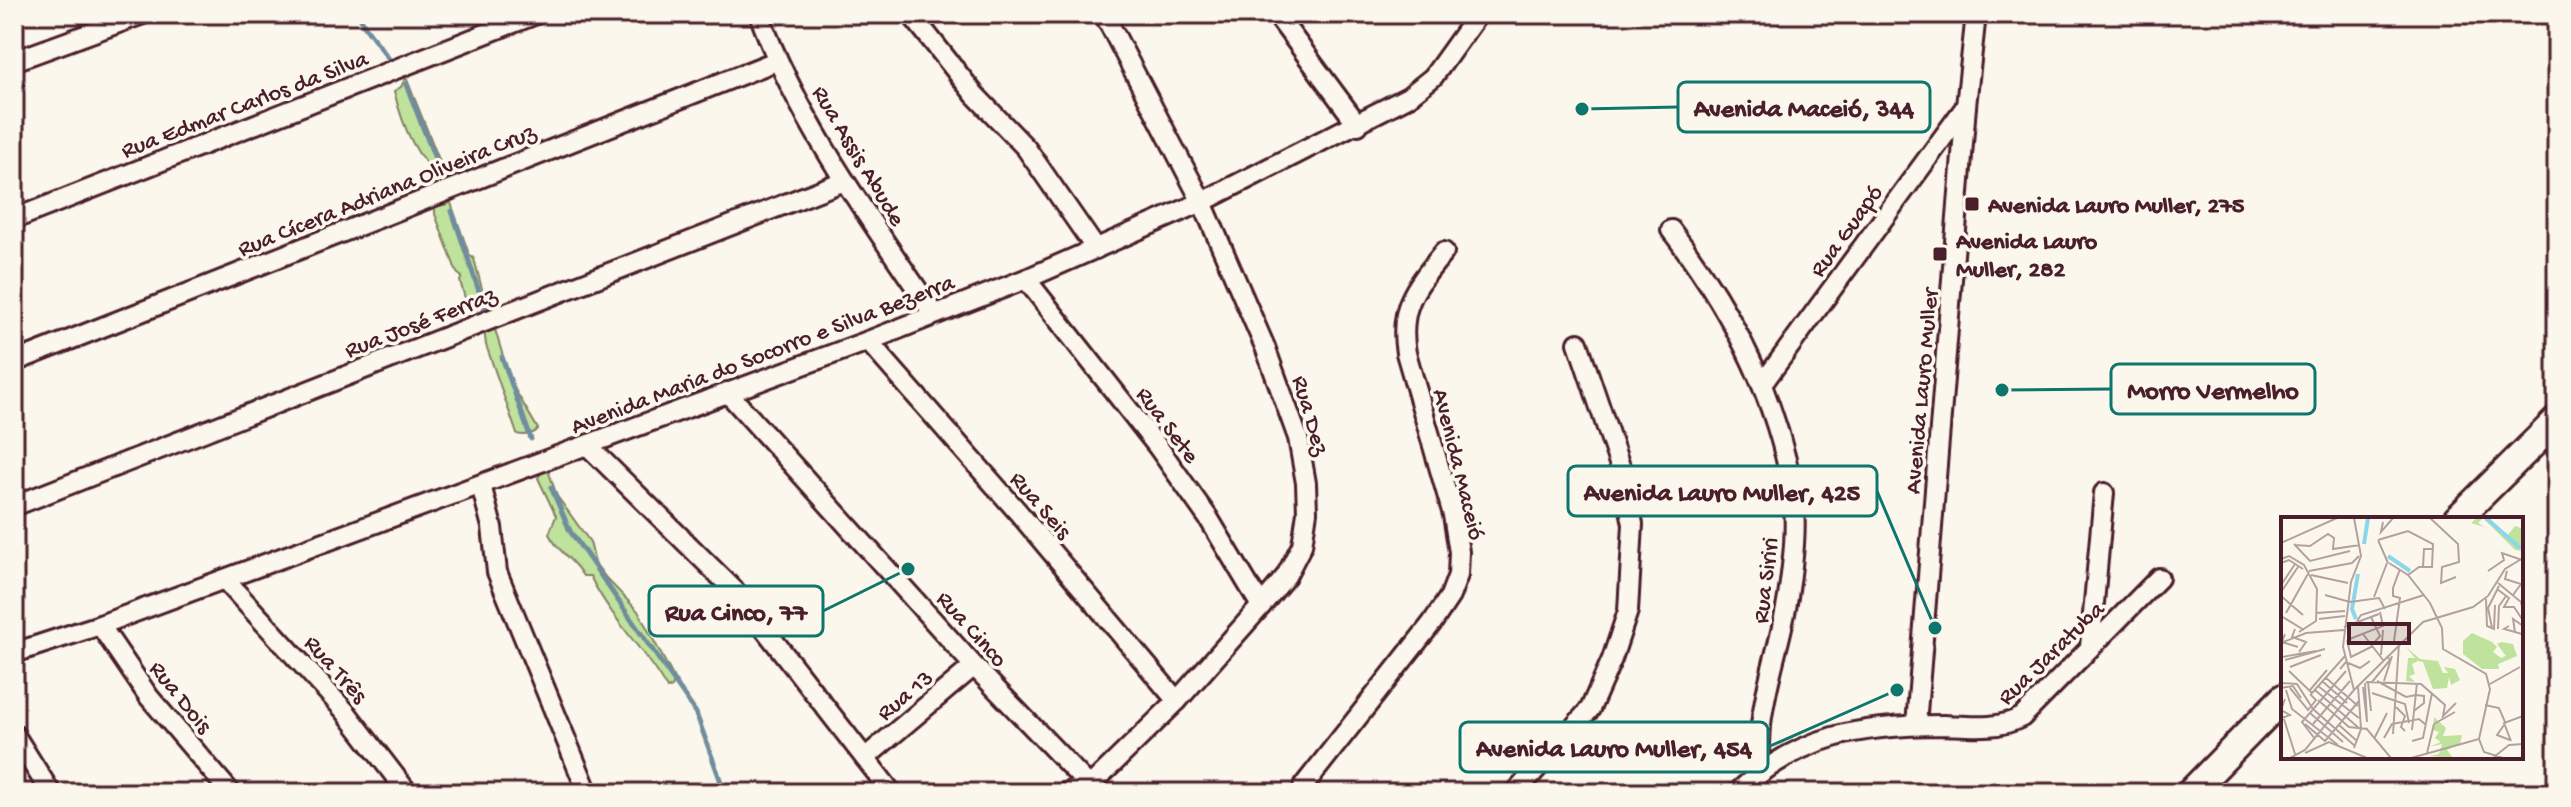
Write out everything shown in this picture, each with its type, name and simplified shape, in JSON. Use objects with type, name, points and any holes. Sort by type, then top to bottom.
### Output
[{"type":"street","points":[[14,61],[143,14]]},
{"type":"street","name":"Rua Edmar Carlos da Silva","points":[[14,219],[536,14]]},
{"type":"street","name":"Rua Assis Abude","points":[[759,14],[776,61],[844,181],[934,314]]},
{"type":"street","points":[[911,14],[975,95],[1026,148],[1096,249]]},
{"type":"street","name":"Rua Dez","points":[[1093,790],[1177,701],[1286,576],[1302,545],[1307,512],[1306,483],[1298,438],[1287,403],[1202,202],[1104,14]]},
{"type":"street","points":[[1276,14],[1358,125]]},
{"type":"street","name":"Avenida Maria do Socorro e Silva Bezerra","points":[[14,653],[225,580],[868,341],[1096,249],[1202,202],[1408,97],[1433,77],[1478,14]]},
{"type":"street","name":"Avenida Lauro Muller","points":[[1916,725],[1976,14]]},
{"type":"street","name":"Rua Cícera Adriana Oliveira Cruz","points":[[14,362],[776,61]]},
{"type":"street","name":"Rua Guapó","points":[[1763,383],[1966,106]]},
{"type":"street","name":"Rua José Ferraz","points":[[14,506],[844,181]]},
{"type":"street","name":"Rua Siriri","points":[[1671,230],[1700,268],[1763,383],[1792,489],[1795,538],[1781,642],[1763,709],[1760,772]]},
{"type":"street","name":"Avenida Maceió","points":[[1306,790],[1432,623],[1450,596],[1458,575],[1459,552],[1453,515],[1402,332],[1415,288],[1444,252]]},
{"type":"street","name":"Rua Sete","points":[[1026,279],[1158,447],[1209,519],[1261,606]]},
{"type":"street","name":"Rua Seis","points":[[868,341],[1018,512],[1177,701]]},
{"type":"street","points":[[1515,793],[1590,709],[1612,659],[1628,611],[1633,524],[1623,475],[1578,343]]},
{"type":"street","name":"Rua Cinco","points":[[727,392],[974,666],[1093,790]]},
{"type":"street","points":[[2459,517],[2557,420]]},
{"type":"street","points":[[587,445],[735,591],[892,793]]},
{"type":"street","points":[[481,485],[492,527],[497,572],[588,793]]},
{"type":"street","points":[[2090,647],[2104,493]]},
{"type":"street","name":"Rua Jaratuba","points":[[1737,793],[1760,772],[1787,754],[1817,740],[1875,727],[2007,725],[2022,717],[2159,578]]},
{"type":"street","name":"Rua Três","points":[[225,580],[345,711],[408,793]]},
{"type":"street","name":"Rua Dois","points":[[100,625],[149,697],[231,793]]},
{"type":"street","name":"Rua 13","points":[[865,758],[974,666]]},
{"type":"street","points":[[2190,793],[2281,700]]},
{"type":"street","points":[[14,734],[51,793]]},
{"type":"street","points":[[1064,793],[1093,790]]},
{"type":"green space","points":[[406,77],[442,167],[443,173],[439,175],[422,158],[400,114],[394,91],[401,87]]},
{"type":"green space","points":[[451,203],[469,254],[474,259],[487,307],[475,309],[467,305],[460,281],[462,277],[457,273],[435,214],[435,207]]},
{"type":"green space","points":[[494,326],[511,383],[538,429],[531,434],[517,434],[486,345],[484,329]]},
{"type":"green space","points":[[548,470],[557,496],[590,542],[595,563],[638,611],[675,680],[672,687],[667,689],[590,576],[583,576],[549,534],[556,516],[538,478],[542,471]]},
{"type":"waterway","points":[[359,14],[389,59]]},
{"type":"waterway","points":[[406,84],[443,179]]},
{"type":"waterway","points":[[452,211],[486,312]]},
{"type":"waterway","points":[[502,357],[531,439]]},
{"type":"waterway","points":[[551,487],[570,531],[696,713],[725,793]]},
{"type":"place","name":"Avenida Maceió, 344","points":[[1582,109]]},
{"type":"place","name":"Avenida Lauro Muller, 275","points":[[1972,204]]},
{"type":"place","name":"Avenida Lauro Muller, 282","points":[[1940,254]]},
{"type":"place","name":"Morro Vermelho","points":[[2002,390]]},
{"type":"place","name":"Rua Cinco, 77","points":[[908,569]]},
{"type":"place","name":"Avenida Lauro Muller, 425","points":[[1935,628]]},
{"type":"place","name":"Avenida Lauro Muller, 454","points":[[1897,690]]}]
